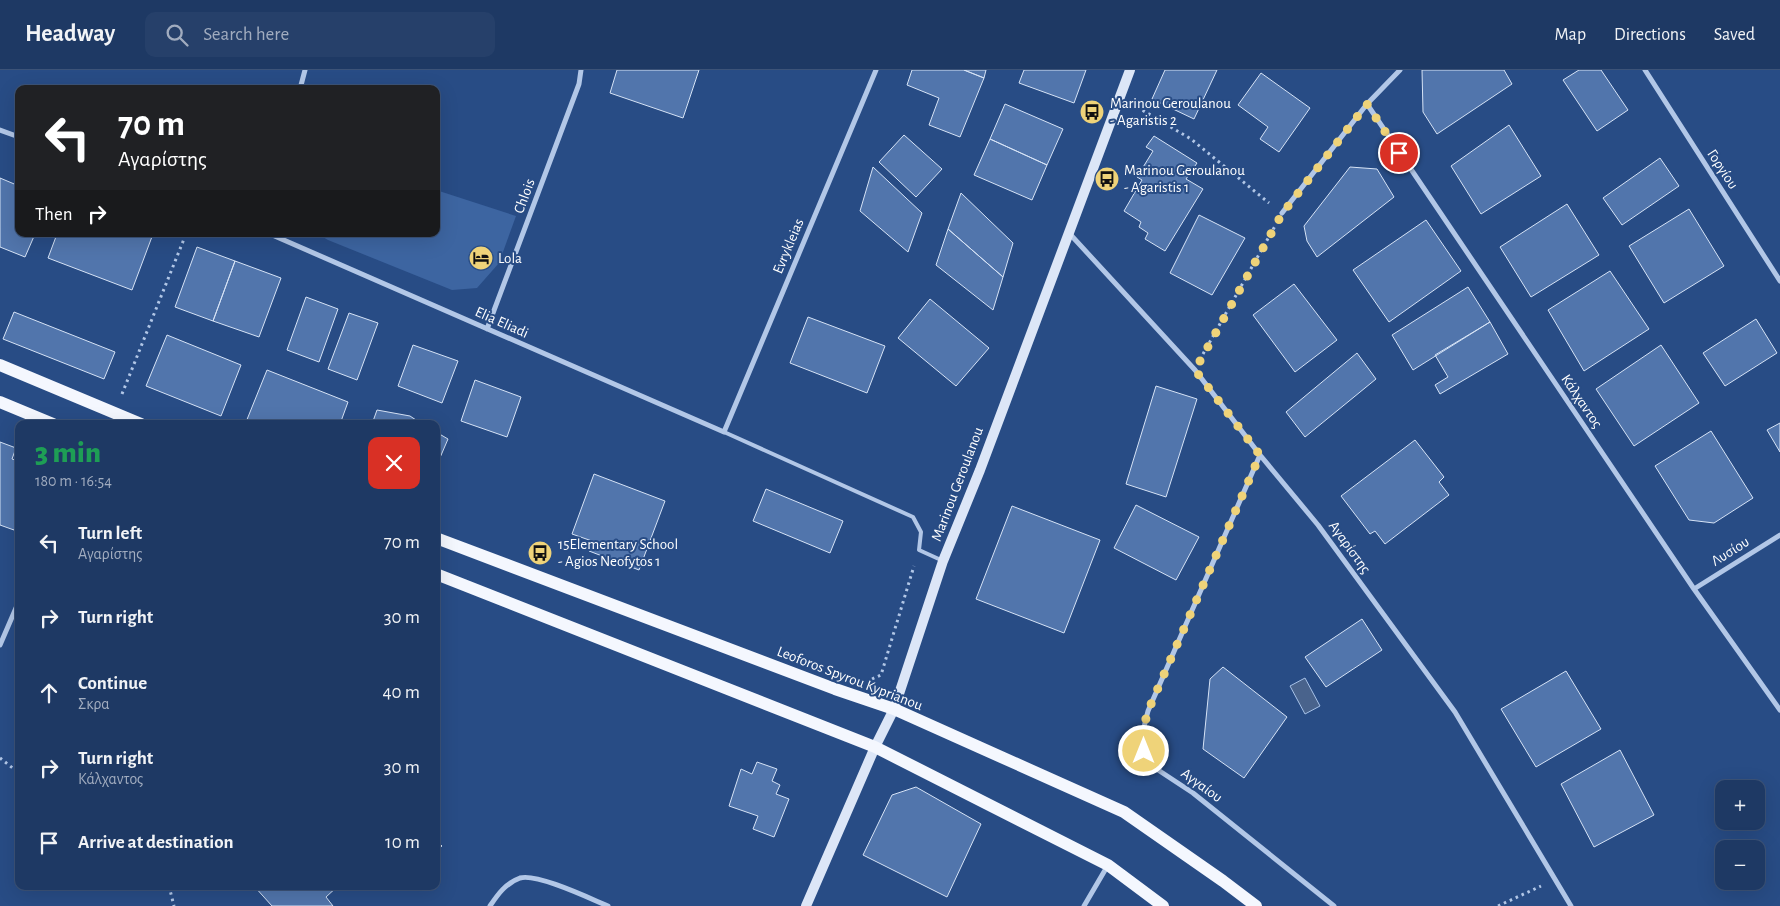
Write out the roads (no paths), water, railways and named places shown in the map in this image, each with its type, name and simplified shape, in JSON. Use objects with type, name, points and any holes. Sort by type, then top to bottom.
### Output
[{"type":"main road","points":[[0,365],[132,420]]},
{"type":"main road","points":[[0,402],[43,420]]},
{"type":"main road","name":"Leoforos Spyrou Kyprianou","points":[[440,540],[834,689],[894,709],[1124,812],[1224,880],[1256,906]]},
{"type":"main road","points":[[440,576],[875,746],[1108,865],[1164,906]]},
{"type":"street","points":[[301,85],[306,70]]},
{"type":"street","name":"Chlois","points":[[487,329],[579,84],[581,70]]},
{"type":"street","name":"Evrykleias","points":[[724,432],[876,70]]},
{"type":"street","name":"Marinou Geroulanou","points":[[806,906],[875,746],[894,709],[943,561],[980,470],[1130,70]]},
{"type":"street","points":[[1282,214],[1367,104],[1400,70]]},
{"type":"street","name":"Γοργίου","points":[[1644,70],[1780,281]]},
{"type":"street","name":"Κάλχαντος","points":[[1367,104],[1694,589],[1780,710]]},
{"type":"street","points":[[0,130],[15,136]]},
{"type":"street","name":"Αγαρίστης","points":[[1068,232],[1195,370],[1260,455],[1318,525],[1455,712],[1571,906]]},
{"type":"street","name":"Elia Eliadi","points":[[277,237],[724,432]]},
{"type":"street","name":"Αγγαίου","points":[[1260,455],[1148,711],[1143,730],[1144,751],[1152,766],[1193,793],[1334,906]]},
{"type":"street","name":"Λυσίου","points":[[1694,589],[1780,535]]},
{"type":"street","points":[[0,645],[15,611]]},
{"type":"street","points":[[1084,906],[1108,865]]},
{"type":"street","points":[[490,906],[500,890],[522,877],[552,883],[608,906]]},
{"type":"lane","points":[[724,432],[913,517],[921,532],[919,550],[943,561]]},
{"type":"place","name":"Marinou Geroulanou - Agaristis 2","points":[[1092,112]]},
{"type":"place","name":"Marinou Geroulanou - Agaristis 1","points":[[1107,179]]},
{"type":"place","name":"Lola","points":[[481,258]]},
{"type":"place","name":"15Elementary School - Agios Neofytos 1","points":[[540,553]]}]
